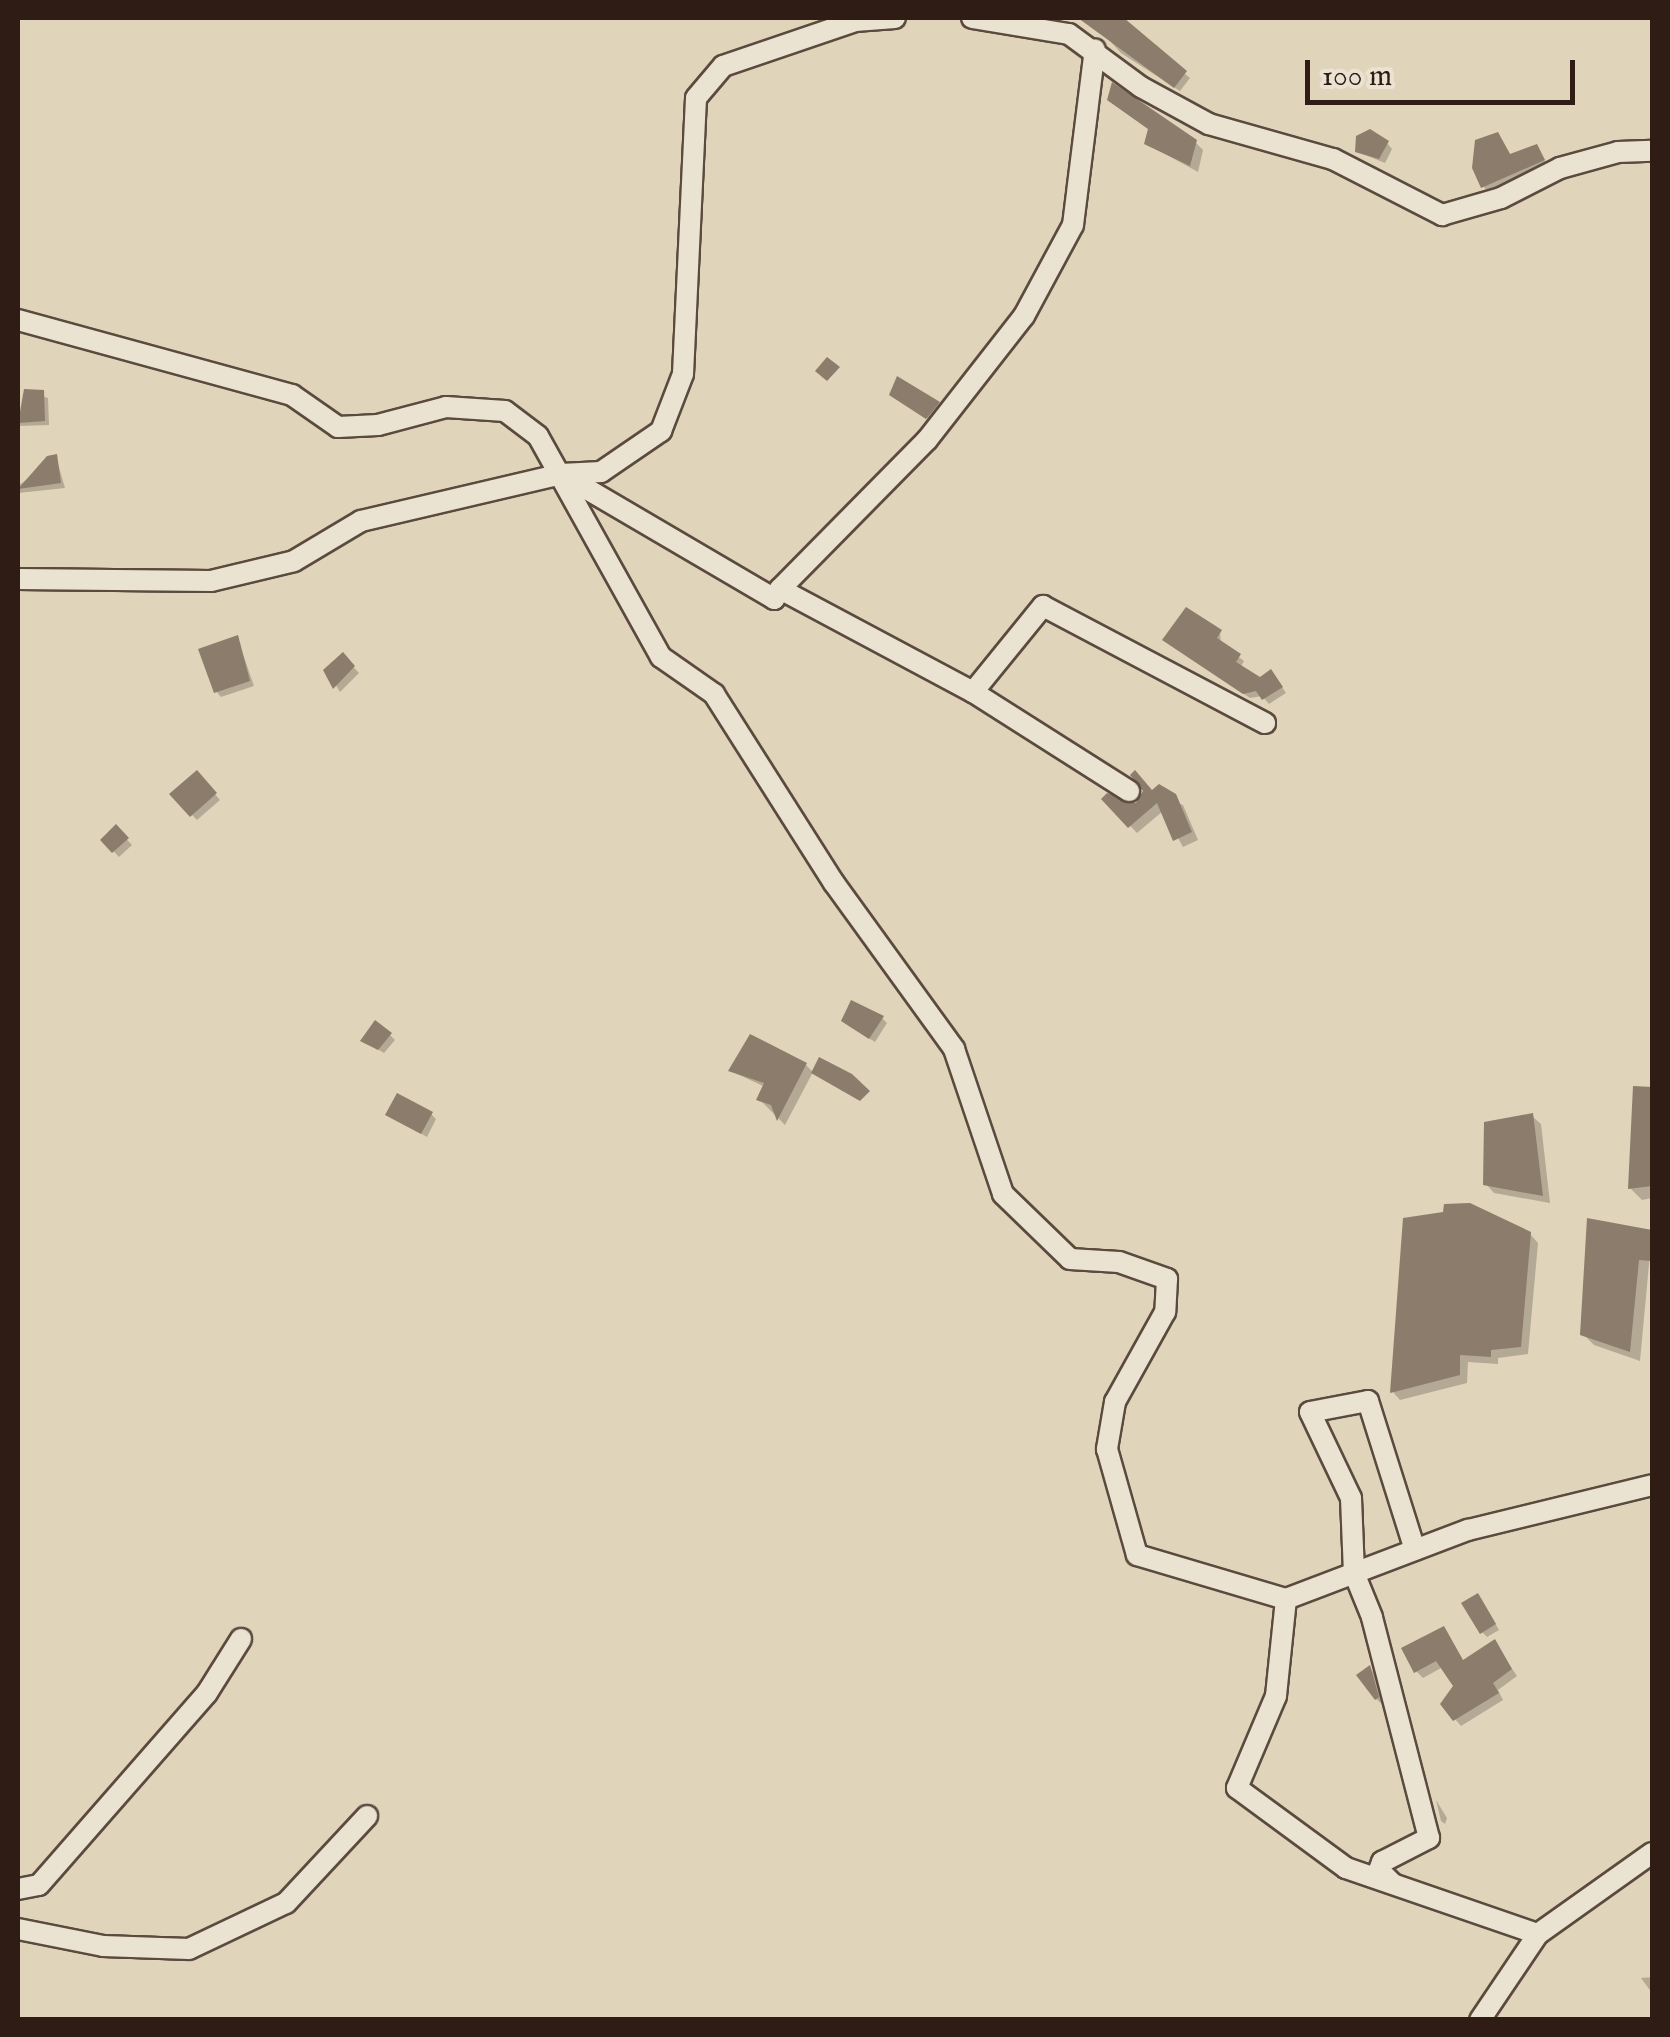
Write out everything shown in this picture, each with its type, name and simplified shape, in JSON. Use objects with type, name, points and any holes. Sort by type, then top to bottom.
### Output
[{"type":"street","points":[[18,579],[211,581],[294,561],[361,521],[561,474],[600,472],[661,432],[683,374],[696,98],[723,66],[855,21],[894,18]]},
{"type":"street","points":[[972,18],[1068,34],[1141,87],[1209,124],[1334,159],[1442,215],[1502,198],[1560,168],[1618,152],[1652,152]]},
{"type":"street","points":[[561,474],[774,599],[927,440],[1024,316],[1072,225],[1095,50]]},
{"type":"street","points":[[18,320],[292,395],[338,426],[378,426],[446,407],[505,411],[538,436],[661,657],[714,694],[845,899],[954,1049],[1003,1194],[1070,1259],[1119,1262],[1168,1278],[1165,1312],[1115,1402],[1107,1449],[1136,1555],[1286,1598],[1468,1530],[1652,1485]]},
{"type":"street","points":[[780,589],[973,692],[1129,791]]},
{"type":"street","points":[[973,692],[1043,606],[1265,723]]},
{"type":"street","points":[[1392,1883],[1379,1870],[1382,1862],[1429,1838],[1377,1634],[1354,1573],[1351,1498],[1310,1412],[1368,1401],[1415,1550]]},
{"type":"street","points":[[1286,1598],[1276,1696],[1237,1788],[1346,1868],[1538,1934]]},
{"type":"street","points":[[18,1889],[39,1885],[208,1693],[241,1639]]},
{"type":"street","points":[[18,1929],[103,1946],[189,1948],[286,1903],[366,1816]]},
{"type":"street","points":[[1480,2020],[1538,1934],[1652,1853]]},
{"type":"building","points":[[1078,18],[1124,18],[1187,71],[1174,88]]},
{"type":"building","points":[[1112,82],[1197,140],[1190,166],[1144,144],[1148,129],[1107,100]]},
{"type":"building","points":[[1370,129],[1389,141],[1379,159],[1355,152],[1356,136]]},
{"type":"building","points":[[1498,132],[1510,154],[1537,144],[1545,160],[1481,188],[1472,168],[1475,140]]},
{"type":"building","points":[[827,357],[840,367],[827,381],[815,371]]},
{"type":"building","points":[[897,376],[940,402],[926,419],[889,395]]},
{"type":"building","points":[[24,389],[44,390],[45,421],[18,423]]},
{"type":"building","points":[[57,454],[61,483],[18,489],[47,456]]},
{"type":"building","points":[[1186,607],[1222,630],[1217,638],[1241,654],[1236,662],[1260,677],[1271,669],[1283,687],[1262,700],[1256,691],[1243,694],[1162,640]]},
{"type":"building","points":[[238,635],[250,681],[214,693],[198,649]]},
{"type":"building","points":[[343,652],[355,666],[333,689],[323,670]]},
{"type":"building","points":[[197,770],[217,793],[190,817],[169,794]]},
{"type":"building","points":[[1135,770],[1152,790],[1159,784],[1176,794],[1192,832],[1173,841],[1157,803],[1128,828],[1101,799],[1107,793],[1136,803],[1143,791],[1130,775]]},
{"type":"building","points":[[116,824],[129,838],[112,853],[100,840]]},
{"type":"building","points":[[851,1000],[884,1016],[869,1039],[841,1021]]},
{"type":"building","points":[[375,1020],[392,1033],[378,1050],[360,1041]]},
{"type":"building","points":[[750,1034],[807,1063],[777,1121],[771,1105],[756,1100],[764,1083],[728,1071]]},
{"type":"building","points":[[819,1057],[852,1074],[870,1091],[860,1101],[811,1073]]},
{"type":"building","points":[[1633,1086],[1652,1087],[1652,1186],[1628,1189]]},
{"type":"building","points":[[397,1093],[433,1112],[421,1134],[385,1115]]},
{"type":"building","points":[[1533,1113],[1543,1196],[1483,1185],[1484,1122]]},
{"type":"building","points":[[1470,1203],[1531,1232],[1521,1347],[1491,1350],[1491,1357],[1460,1355],[1460,1375],[1390,1393],[1403,1218],[1443,1212],[1444,1204]]},
{"type":"building","points":[[1587,1218],[1652,1230],[1652,1261],[1639,1260],[1630,1352],[1580,1335]]},
{"type":"building","points":[[1478,1593],[1496,1624],[1480,1634],[1461,1603]]},
{"type":"building","points":[[1444,1626],[1463,1660],[1495,1639],[1512,1669],[1493,1683],[1499,1693],[1453,1721],[1440,1704],[1453,1686],[1436,1661],[1414,1673],[1401,1648]]},
{"type":"building","points":[[1370,1665],[1379,1697],[1375,1700],[1356,1675]]}]
